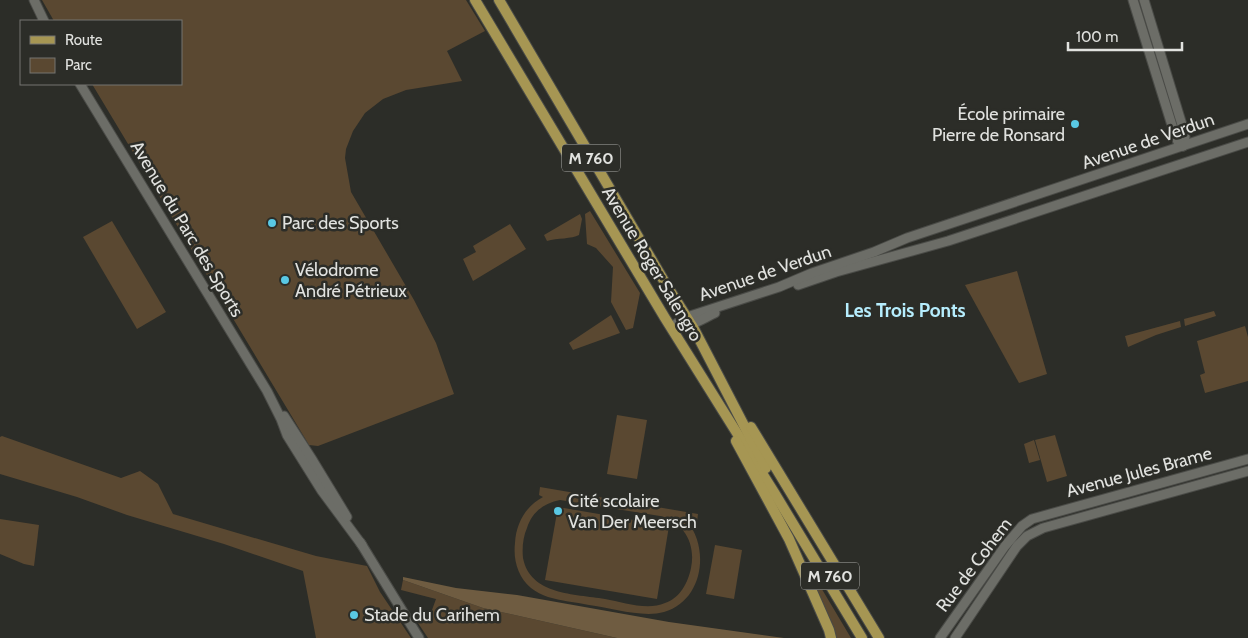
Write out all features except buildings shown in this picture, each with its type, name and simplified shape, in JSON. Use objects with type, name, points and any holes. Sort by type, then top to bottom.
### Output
[{"type":"main road","name":"Avenue Roger Salengro","points":[[475,0],[671,327],[791,515]]},
{"type":"main road","name":"Avenue Roger Salengro","points":[[499,0],[689,321],[791,515]]},
{"type":"main road","points":[[732,401],[757,436],[790,489],[879,638]]},
{"type":"main road","points":[[721,408],[745,460],[792,548],[826,622],[831,638]]},
{"type":"main road","name":"M 760","points":[[791,515],[862,638]]},
{"type":"main road","name":"M 760","points":[[791,515],[867,638]]},
{"type":"street","points":[[34,0],[44,20]]},
{"type":"street","points":[[1133,0],[1174,135],[1183,146],[1184,128],[1144,0]]},
{"type":"street","name":"Avenue du Parc des Sports","points":[[81,85],[267,391],[318,469],[362,546],[419,638]]},
{"type":"street","name":"Avenue de Verdun","points":[[671,327],[682,327],[689,321],[907,238],[1248,124]]},
{"type":"street","name":"Avenue de Verdun","points":[[689,321],[836,272],[948,241],[1248,142]]},
{"type":"street","name":"Avenue Jules Brame","points":[[1038,516],[1248,459]]},
{"type":"street","name":"Avenue Jules Brame","points":[[1043,528],[1248,471]]},
{"type":"street","points":[[1038,516],[1043,528]]},
{"type":"street","name":"Rue de Cohem","points":[[940,638],[1009,540],[1022,526],[1038,516]]},
{"type":"street","name":"Rue de Cohem","points":[[955,638],[1017,546],[1027,536],[1043,528]]},
{"type":"street","points":[[1009,540],[1017,546]]},
{"type":"street","points":[[994,562],[1002,567]]},
{"type":"green space","name":"Parc des Sports","points":[[42,0],[466,0],[485,31],[447,51],[462,81],[406,90],[383,99],[365,113],[353,131],[346,149],[345,158],[351,192],[414,300],[436,343],[454,394],[318,446],[309,445],[93,85],[182,85],[182,20],[53,20]]},
{"type":"green space","points":[[590,211],[640,293],[633,328],[626,330],[611,302],[613,267],[596,248],[587,244],[585,214]]},
{"type":"green space","points":[[580,214],[582,219],[579,235],[547,241],[544,235]]},
{"type":"green space","points":[[112,221],[166,312],[137,329],[83,237]]},
{"type":"green space","points":[[510,224],[526,249],[473,281],[463,259],[476,252],[473,246]]},
{"type":"green space","points":[[1017,271],[1047,374],[1019,383],[965,285]]},
{"type":"green space","points":[[1214,311],[1216,316],[1185,326],[1184,319]]},
{"type":"green space","points":[[611,315],[620,333],[573,350],[569,343]]},
{"type":"green space","points":[[1180,321],[1181,327],[1128,347],[1125,336]]},
{"type":"green space","points":[[1245,326],[1248,337],[1248,381],[1205,393],[1200,375],[1205,373],[1197,341]]},
{"type":"green space","points":[[617,415],[647,420],[637,479],[607,474]]},
{"type":"green space","points":[[1055,435],[1067,476],[1047,482],[1035,440]]},
{"type":"green space","points":[[2,436],[121,478],[140,471],[158,484],[173,514],[316,556],[367,566],[380,592],[411,638],[316,638],[303,571],[224,544],[0,474],[0,437]]},
{"type":"green space","points":[[1034,440],[1040,460],[1029,463],[1024,444]]},
{"type":"green space","points":[[540,487],[698,514],[697,522],[687,521],[699,545],[700,559],[699,573],[687,597],[677,606],[664,612],[647,614],[548,597],[531,588],[526,584],[517,568],[516,536],[517,529],[527,510],[543,497],[539,495]],"holes":[[[560,500],[660,516],[676,523],[682,529],[692,551],[688,579],[679,594],[670,601],[658,605],[643,606],[568,594],[544,586],[527,570],[523,558],[523,543],[526,531],[535,513],[549,503]]]},
{"type":"green space","points":[[558,507],[669,526],[657,599],[545,580]]},
{"type":"green space","points":[[0,519],[39,525],[34,566],[0,554]]},
{"type":"green space","points":[[795,544],[851,638],[835,638],[832,623]]},
{"type":"green space","points":[[715,545],[742,550],[734,599],[706,594]]},
{"type":"green space","name":"Stade du Carihem","points":[[403,580],[483,608],[617,638],[428,638],[416,620],[432,610],[436,599],[401,590]]},
{"type":"shaded area","points":[[403,577],[456,588],[517,595],[669,622],[784,638],[617,638],[483,608],[403,580]]},
{"type":"place","name":"École primaire Pierre de Ronsard","points":[[1075,124]]},
{"type":"place","name":"Parc des Sports","points":[[272,223]]},
{"type":"place","name":"Vélodrome André Pétrieux","points":[[285,280]]},
{"type":"place","name":"Cité scolaire Van Der Meersch","points":[[558,511]]},
{"type":"place","name":"Stade du Carihem","points":[[354,615]]},
{"type":"district","name":"Les Trois Ponts","points":[[905,310]]}]
